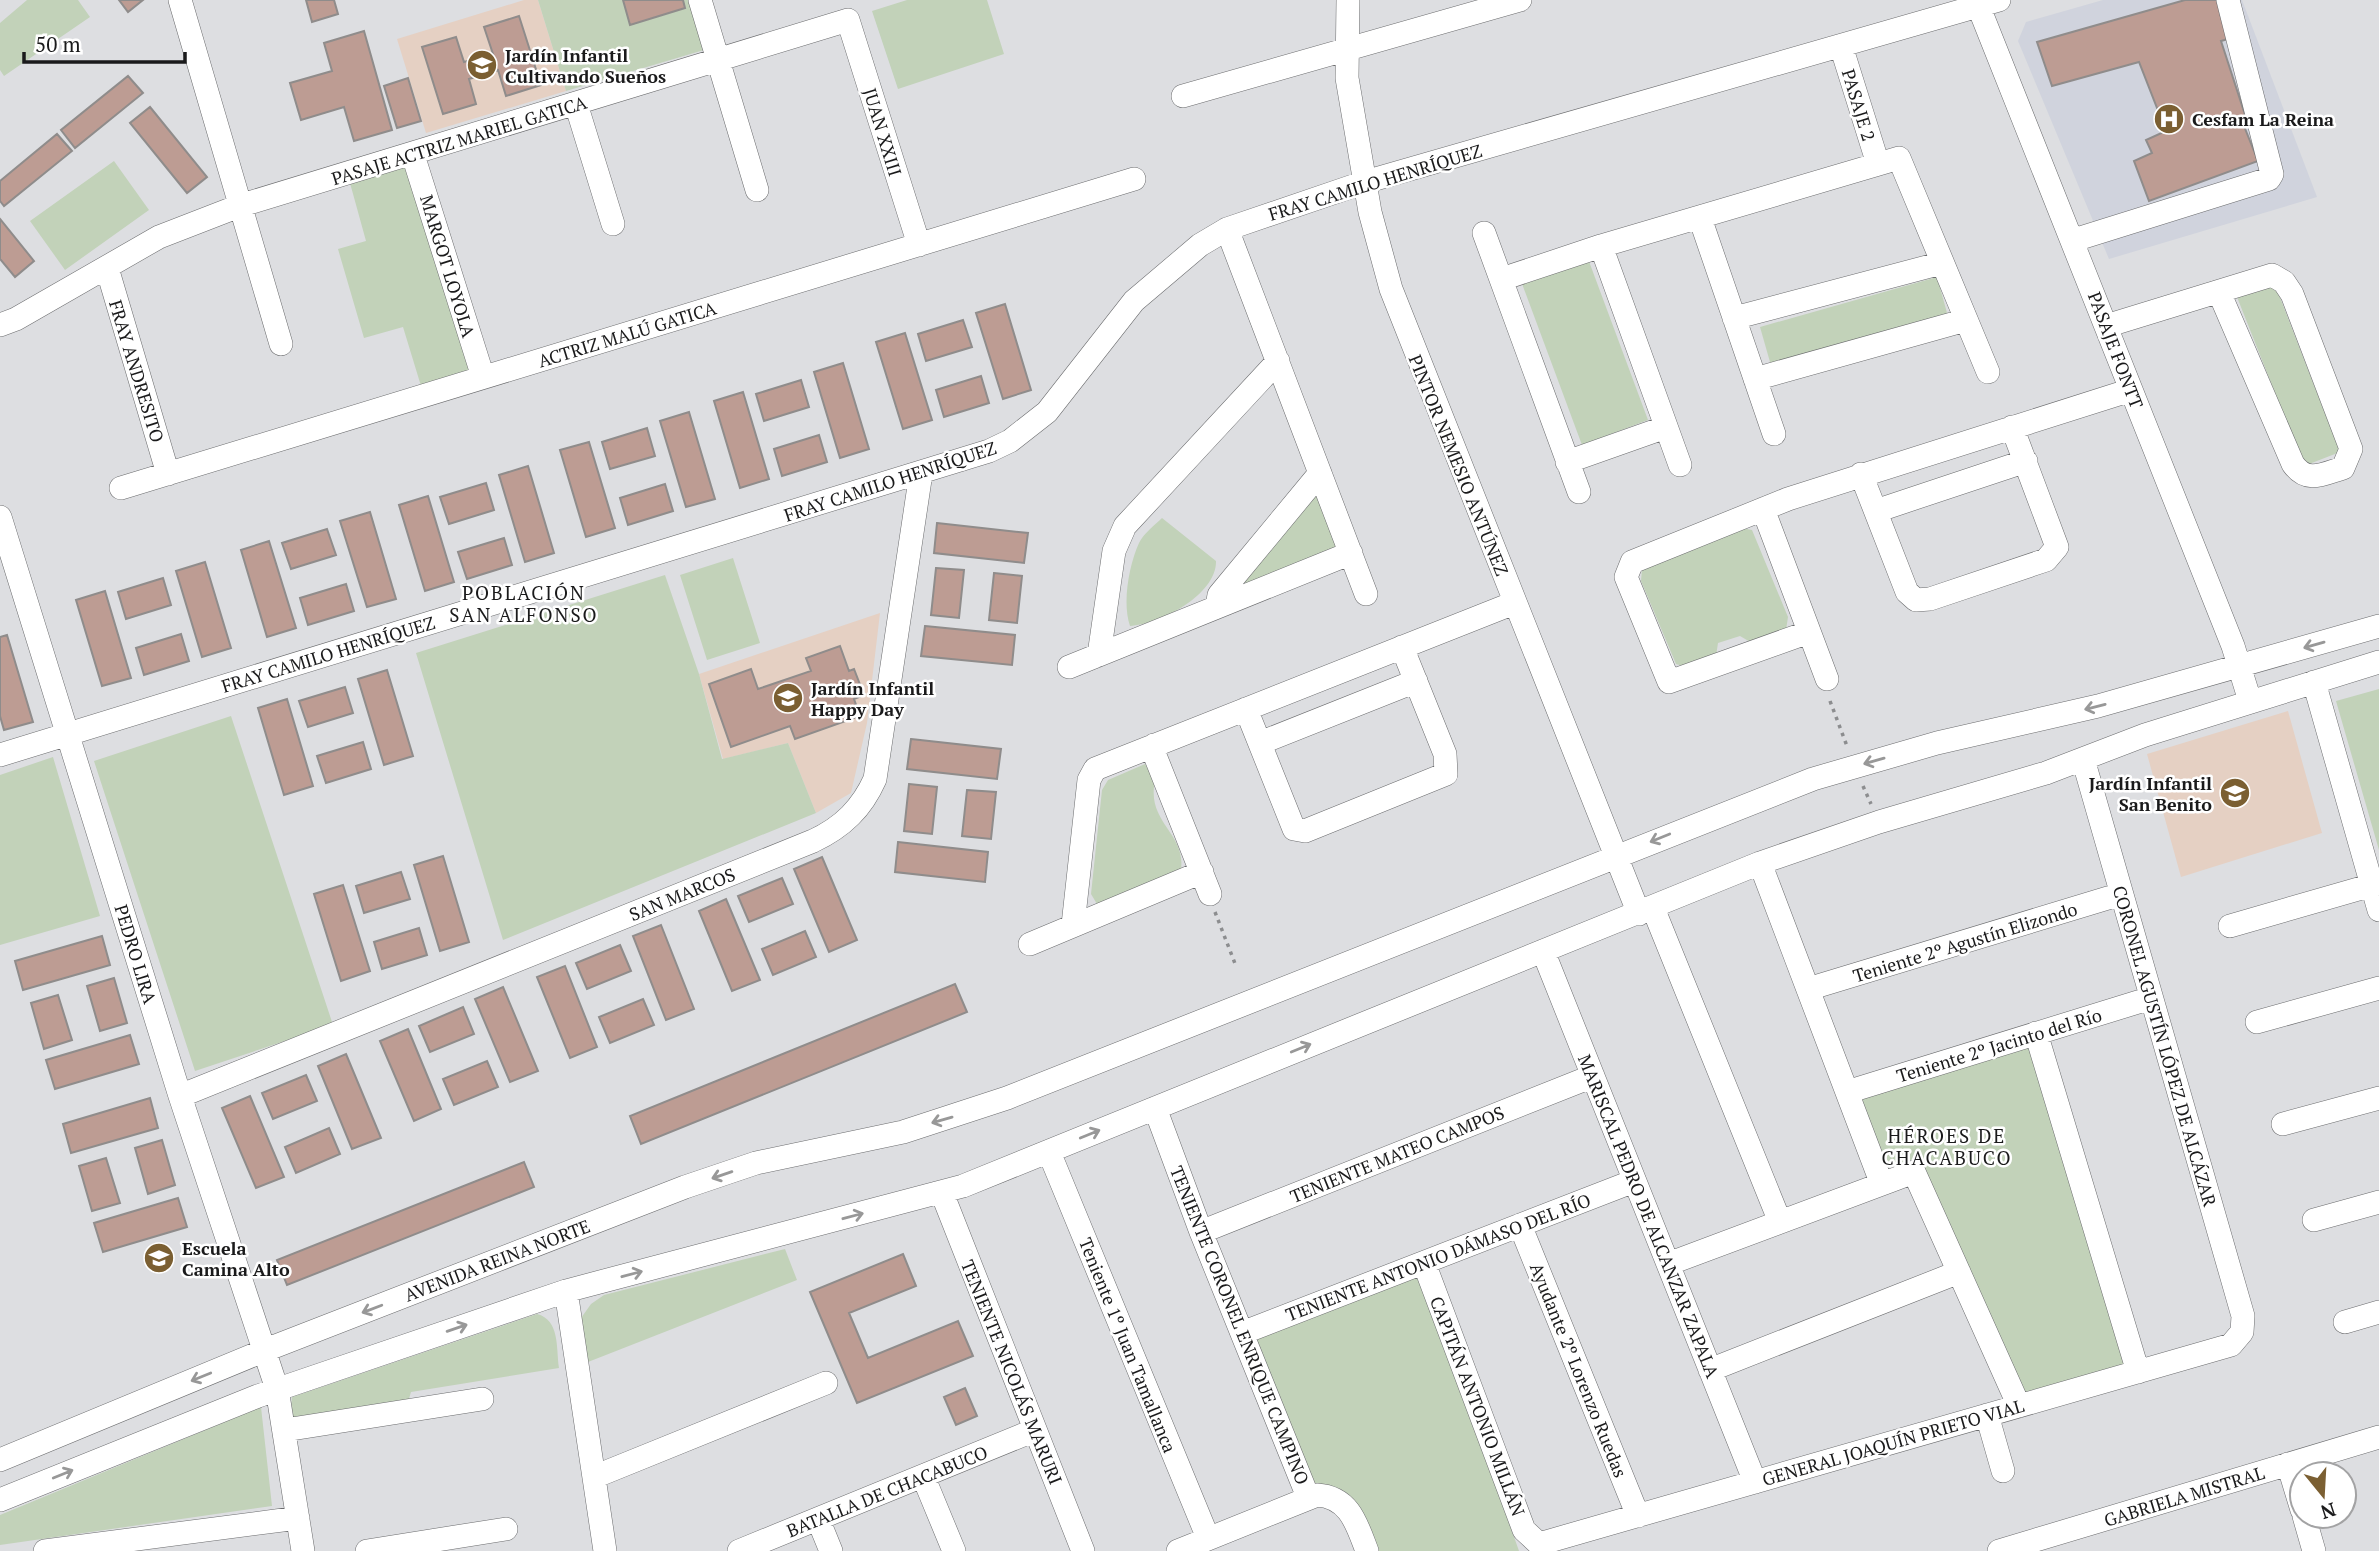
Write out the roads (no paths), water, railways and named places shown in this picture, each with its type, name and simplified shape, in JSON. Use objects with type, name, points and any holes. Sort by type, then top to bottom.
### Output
[{"type":"street","points":[[180,0],[281,344]]},
{"type":"street","points":[[700,0],[757,190]]},
{"type":"street","name":"PINTOR NEMESIO ANTÚNEZ","points":[[1348,0],[1347,78],[1376,242],[1391,289],[1616,856],[1646,911],[1780,1222]]},
{"type":"street","points":[[1183,96],[1520,0]]},
{"type":"street","points":[[2074,240],[2269,179],[2272,174],[2228,0]]},
{"type":"street","name":"PASAJE FONTT","points":[[1985,2],[2106,326],[2240,666],[2250,701]]},
{"type":"street","name":"FRAY CAMILO HENRÍQUEZ","points":[[0,755],[989,451],[1030,428],[1046,412],[1134,301],[1200,245],[1227,229],[1365,182],[1841,46],[1985,2]]},
{"type":"street","name":"PASAJE ACTRIZ MARIEL GATICA","points":[[0,325],[16,319],[159,237],[239,206],[848,20]]},
{"type":"street","name":"JUAN XXIII","points":[[848,20],[919,245]]},
{"type":"street","name":"PASAJE 2","points":[[1841,46],[1878,164]]},
{"type":"street","points":[[576,104],[612,224]]},
{"type":"street","name":"MARGOT LOYOLA","points":[[413,155],[483,377]]},
{"type":"street","points":[[1502,279],[1601,246],[1899,158],[1988,372]]},
{"type":"street","name":"ACTRIZ MALÚ GATICA","points":[[121,488],[1133,179]]},
{"type":"street","points":[[1700,218],[1774,434]]},
{"type":"street","points":[[1227,229],[1366,594]]},
{"type":"street","points":[[1484,233],[1579,492]]},
{"type":"street","points":[[1601,246],[1680,465]]},
{"type":"street","points":[[1734,318],[1942,263]]},
{"type":"street","name":"FRAY ANDRESITO","points":[[107,268],[168,474]]},
{"type":"street","points":[[2106,326],[2272,275],[2284,282],[2292,293],[2351,450],[2343,468],[2312,478],[2300,474],[2293,464],[2219,292]]},
{"type":"street","points":[[1755,379],[1966,320]]},
{"type":"street","points":[[1099,655],[1114,551],[1125,526],[1278,361]]},
{"type":"street","points":[[1809,632],[1669,682],[1626,577],[1632,562],[1763,509],[1861,474],[2131,390]]},
{"type":"street","points":[[1567,462],[1666,427]]},
{"type":"street","points":[[1861,474],[1907,592],[1916,600],[1943,595],[2046,560],[2057,547],[2012,427]]},
{"type":"street","points":[[1876,511],[2026,461]]},
{"type":"street","name":"SAN MARCOS","points":[[180,1096],[813,841],[839,827],[860,806],[875,779],[921,473]]},
{"type":"street","points":[[1216,607],[1219,595],[1321,473]]},
{"type":"street","points":[[1763,509],[1827,679]]},
{"type":"street","name":"PEDRO LIRA","points":[[0,517],[180,1096],[277,1389],[303,1551]]},
{"type":"street","points":[[1069,667],[1351,553]]},
{"type":"street","points":[[1073,925],[1089,780],[1095,769],[1514,603]]},
{"type":"street","name":"AVENIDA REINA NORTE","points":[[0,1460],[263,1351],[756,1163],[903,1132],[1007,1098],[1813,779],[1937,743],[2098,706],[2379,626]]},
{"type":"street","points":[[1246,709],[1294,829],[1305,831],[1446,774],[1445,754],[1402,647]]},
{"type":"street","points":[[0,1500],[277,1389],[566,1291],[942,1193],[1760,863],[1828,838],[1993,789],[2250,701],[2379,662]]},
{"type":"street","points":[[1260,743],[1416,681]]},
{"type":"street","points":[[2314,682],[2375,884],[2379,911]]},
{"type":"street","points":[[1030,944],[1073,925],[1206,883],[1154,753],[1154,745]]},
{"type":"street","name":"CORONEL AGUSTÍN LÓPEZ DE ALCÁZAR","points":[[2083,759],[2243,1316],[2242,1332]]},
{"type":"street","points":[[1760,863],[1881,1182]]},
{"type":"street","points":[[2230,926],[2375,884]]},
{"type":"street","name":"Teniente 2º Agustín Elizondo","points":[[1808,989],[2122,894]]},
{"type":"street","name":"MARISCAL PEDRO DE ALCANZAR ZAPALA","points":[[1543,951],[1755,1482]]},
{"type":"street","points":[[2257,1022],[2379,988]]},
{"type":"street","name":"Teniente 2º Jacinto del Río","points":[[1847,1093],[2151,998]]},
{"type":"street","points":[[2036,1033],[2138,1372]]},
{"type":"street","name":"TENIENTE MATEO CAMPOS","points":[[1200,1232],[1593,1076]]},
{"type":"street","points":[[2283,1124],[2379,1098]]},
{"type":"street","name":"TENIENTE CORONEL ENRIQUE CAMPINO","points":[[1155,1108],[1200,1232],[1308,1497],[1326,1496],[1343,1503],[1354,1517],[1367,1551]]},
{"type":"street","name":"Teniente 1º Juan Tamallanca","points":[[1049,1152],[1208,1538]]},
{"type":"street","points":[[1668,1264],[1914,1171],[2019,1406]]},
{"type":"street","name":"TENIENTE ANTONIO DÁMASO DEL RÍO","points":[[1242,1333],[1634,1181]]},
{"type":"street","name":"TENIENTE NICOLÁS MARURI","points":[[942,1193],[1083,1551]]},
{"type":"street","points":[[2314,1220],[2379,1202]]},
{"type":"street","name":"Ayudante 2º Lorenzo Ruedas","points":[[1520,1225],[1638,1516]]},
{"type":"street","name":"CAPITÁN ANTONIO MILLÁN","points":[[1424,1263],[1524,1530],[1540,1548]]},
{"type":"street","points":[[1710,1370],[1959,1272]]},
{"type":"street","points":[[566,1291],[605,1551]]},
{"type":"street","points":[[2345,1322],[2379,1312]]},
{"type":"street","name":"GENERAL JOAQUÍN PRIETO VIAL","points":[[1540,1548],[1638,1516],[2231,1345],[2242,1332]]},
{"type":"street","points":[[594,1477],[827,1383]]},
{"type":"street","points":[[285,1430],[482,1399]]},
{"type":"street","points":[[1987,1415],[2003,1471]]},
{"type":"street","name":"BATALLA DE CHACABUCO","points":[[740,1551],[1035,1430]]},
{"type":"street","name":"GABRIELA MISTRAL","points":[[2302,1460],[2374,1439]]},
{"type":"street","name":"GABRIELA MISTRAL","points":[[1999,1551],[2288,1464]]},
{"type":"street","points":[[923,1476],[954,1551]]},
{"type":"street","points":[[1178,1551],[1308,1497]]},
{"type":"street","points":[[45,1551],[298,1518]]},
{"type":"street","points":[[818,1519],[831,1551]]},
{"type":"street","points":[[367,1551],[506,1529]]},
{"type":"street","points":[[2308,1530],[2314,1551]]},
{"type":"place","name":"Jardín Infantil Cultivando Sueños","points":[[482,65]]},
{"type":"place","name":"Cesfam La Reina","points":[[2169,119]]},
{"type":"place","name":"Jardín Infantil Happy Day","points":[[788,698]]},
{"type":"place","name":"Jardín Infantil San Benito","points":[[2235,793]]},
{"type":"place","name":"Escuela Camina Alto","points":[[159,1258]]},
{"type":"district","name":"POBLACIÓN SAN ALFONSO","points":[[524,603]]},
{"type":"district","name":"HÉROES DE CHACABUCO","points":[[1947,1146]]}]
